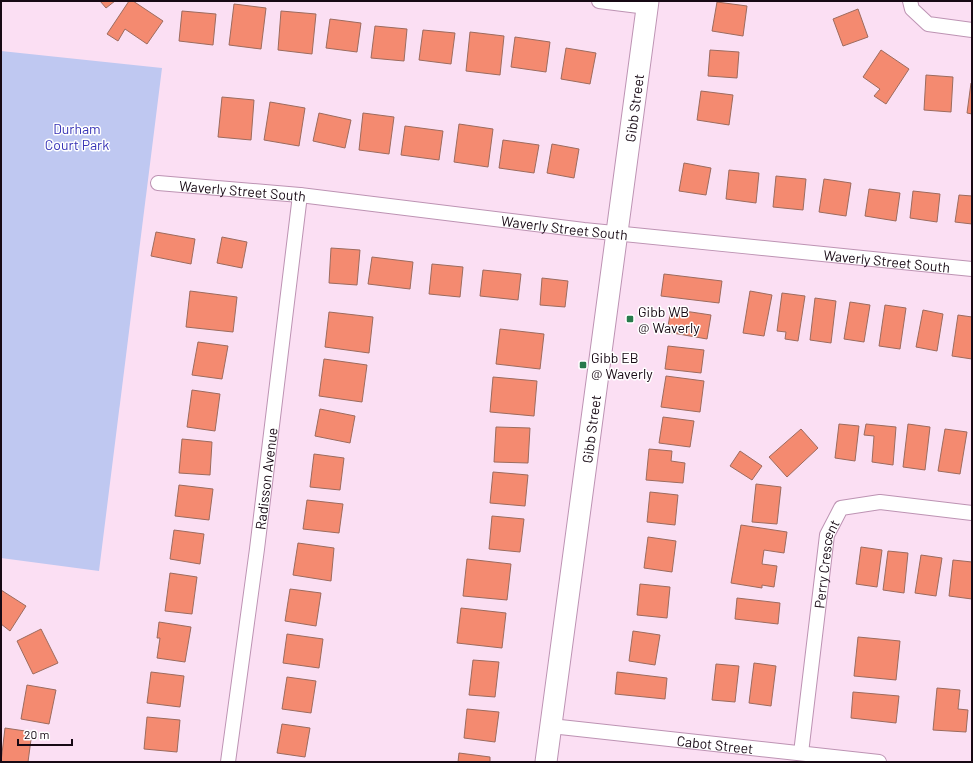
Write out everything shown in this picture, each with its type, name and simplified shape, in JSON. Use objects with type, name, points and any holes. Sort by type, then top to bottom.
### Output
[{"type":"main road","name":"Gibb Street","points":[[546,762],[647,4]]},
{"type":"street","points":[[599,1],[647,4]]},
{"type":"street","points":[[910,1],[912,8],[928,24],[972,30]]},
{"type":"street","name":"Waverly Street South","points":[[158,183],[300,195],[617,233],[972,269]]},
{"type":"street","name":"Radisson Avenue","points":[[228,762],[257,549],[300,195]]},
{"type":"street","name":"Perry Crescent","points":[[801,753],[827,535],[841,508],[880,502],[972,513]]},
{"type":"street","name":"Cabot Street","points":[[551,726],[879,762]]},
{"type":"green space","name":"Durham Court Park","points":[[1,51],[162,68],[99,571],[1,558]]},
{"type":"building","points":[[100,1],[115,1],[106,8]]},
{"type":"building","points":[[129,1],[133,1],[163,21],[147,44],[125,29],[118,41],[107,34]]},
{"type":"building","points":[[717,2],[747,6],[743,36],[712,31]]},
{"type":"building","points":[[234,4],[266,8],[261,49],[229,45]]},
{"type":"building","points":[[858,9],[868,37],[843,46],[833,19]]},
{"type":"building","points":[[182,11],[216,14],[213,45],[179,41]]},
{"type":"building","points":[[281,11],[316,14],[312,54],[278,50]]},
{"type":"building","points":[[330,19],[361,23],[357,52],[326,48]]},
{"type":"building","points":[[375,26],[407,29],[404,61],[371,58]]},
{"type":"building","points":[[423,30],[455,33],[451,64],[419,60]]},
{"type":"building","points":[[470,32],[504,36],[500,75],[466,71]]},
{"type":"building","points":[[515,37],[550,42],[546,72],[511,67]]},
{"type":"building","points":[[566,48],[596,53],[590,84],[561,79]]},
{"type":"building","points":[[710,50],[739,52],[737,78],[708,76]]},
{"type":"building","points":[[881,50],[909,69],[886,104],[874,96],[880,89],[863,77]]},
{"type":"building","points":[[926,75],[953,77],[951,112],[924,110]]},
{"type":"building","points":[[972,83],[972,114],[967,113]]},
{"type":"building","points":[[701,91],[733,95],[729,125],[697,120]]},
{"type":"building","points":[[222,97],[254,100],[251,140],[218,137]]},
{"type":"building","points":[[270,102],[305,108],[299,146],[264,140]]},
{"type":"building","points":[[319,113],[351,120],[345,148],[313,141]]},
{"type":"building","points":[[363,113],[394,117],[389,154],[359,150]]},
{"type":"building","points":[[459,124],[493,129],[488,167],[454,162]]},
{"type":"building","points":[[405,126],[443,131],[439,160],[401,155]]},
{"type":"building","points":[[503,140],[539,145],[534,173],[499,168]]},
{"type":"building","points":[[552,144],[579,149],[574,178],[547,173]]},
{"type":"building","points":[[684,163],[711,168],[706,195],[679,191]]},
{"type":"building","points":[[729,170],[759,173],[756,203],[726,199]]},
{"type":"building","points":[[776,176],[806,179],[803,210],[773,207]]},
{"type":"building","points":[[824,179],[851,183],[846,216],[819,212]]},
{"type":"building","points":[[869,189],[900,193],[896,221],[865,216]]},
{"type":"building","points":[[913,191],[940,194],[937,222],[910,218]]},
{"type":"building","points":[[959,195],[972,196],[972,224],[955,222]]},
{"type":"building","points":[[156,232],[195,239],[191,264],[151,256]]},
{"type":"building","points":[[222,237],[247,242],[242,268],[217,263]]},
{"type":"building","points":[[331,248],[360,250],[357,285],[329,283]]},
{"type":"building","points":[[372,257],[413,262],[410,289],[368,284]]},
{"type":"building","points":[[432,264],[463,267],[460,297],[429,294]]},
{"type":"building","points":[[483,270],[521,274],[518,300],[480,296]]},
{"type":"building","points":[[664,274],[722,281],[719,303],[661,296]]},
{"type":"building","points":[[542,278],[568,281],[565,307],[540,305]]},
{"type":"building","points":[[190,291],[237,297],[233,332],[186,327]]},
{"type":"building","points":[[750,291],[772,295],[764,336],[743,333]]},
{"type":"building","points":[[782,293],[805,296],[798,341],[785,339],[786,332],[777,331]]},
{"type":"building","points":[[815,298],[836,301],[831,343],[810,340]]},
{"type":"building","points":[[850,302],[870,305],[864,342],[844,339]]},
{"type":"building","points":[[885,305],[906,308],[900,349],[879,346]]},
{"type":"building","points":[[671,309],[711,315],[707,339],[667,332]]},
{"type":"building","points":[[923,310],[943,314],[937,351],[916,347]]},
{"type":"building","points":[[329,312],[373,317],[369,353],[325,347]]},
{"type":"building","points":[[958,315],[972,317],[972,359],[952,356]]},
{"type":"building","points":[[500,329],[544,334],[540,369],[496,364]]},
{"type":"building","points":[[198,342],[228,346],[222,379],[192,375]]},
{"type":"building","points":[[668,346],[704,350],[701,373],[665,369]]},
{"type":"building","points":[[324,359],[367,365],[362,402],[319,396]]},
{"type":"building","points":[[666,376],[704,381],[700,412],[661,407]]},
{"type":"building","points":[[493,377],[537,381],[534,416],[490,412]]},
{"type":"building","points":[[192,390],[220,394],[215,431],[187,427]]},
{"type":"building","points":[[320,409],[355,416],[350,443],[315,436]]},
{"type":"building","points":[[663,417],[694,421],[690,447],[659,443]]},
{"type":"building","points":[[839,424],[859,426],[855,461],[835,458]]},
{"type":"building","points":[[866,424],[896,427],[893,465],[872,462],[874,436],[864,435]]},
{"type":"building","points":[[908,424],[930,427],[925,470],[903,467]]},
{"type":"building","points":[[496,427],[530,428],[528,463],[494,462]]},
{"type":"building","points":[[801,429],[818,448],[787,477],[769,457]]},
{"type":"building","points":[[945,429],[967,432],[960,474],[938,471]]},
{"type":"building","points":[[182,439],[212,442],[210,475],[179,473]]},
{"type":"building","points":[[649,449],[672,451],[671,461],[685,463],[683,483],[646,480]]},
{"type":"building","points":[[740,451],[762,466],[752,480],[730,466]]},
{"type":"building","points":[[314,454],[344,458],[340,490],[310,487]]},
{"type":"building","points":[[493,472],[528,475],[525,506],[490,503]]},
{"type":"building","points":[[756,484],[781,487],[777,524],[752,522]]},
{"type":"building","points":[[179,485],[213,489],[209,520],[175,516]]},
{"type":"building","points":[[650,492],[678,495],[675,525],[647,522]]},
{"type":"building","points":[[307,500],[343,504],[339,533],[303,529]]},
{"type":"building","points":[[492,516],[524,519],[520,552],[489,549]]},
{"type":"building","points":[[741,525],[787,532],[784,553],[764,550],[762,564],[777,566],[774,587],[762,585],[762,588],[731,583]]},
{"type":"building","points":[[174,530],[204,534],[200,564],[170,559]]},
{"type":"building","points":[[648,537],[676,541],[672,572],[644,568]]},
{"type":"building","points":[[298,543],[334,548],[331,581],[293,575]]},
{"type":"building","points":[[861,547],[882,550],[877,587],[856,584]]},
{"type":"building","points":[[888,551],[908,553],[904,593],[883,590]]},
{"type":"building","points":[[921,555],[942,558],[936,596],[915,593]]},
{"type":"building","points":[[467,559],[511,564],[507,600],[463,596]]},
{"type":"building","points":[[953,560],[972,562],[972,599],[949,596]]},
{"type":"building","points":[[170,573],[197,577],[192,614],[165,611]]},
{"type":"building","points":[[640,584],[670,587],[667,618],[637,615]]},
{"type":"building","points":[[290,589],[321,593],[316,626],[285,621]]},
{"type":"building","points":[[1,590],[26,606],[10,631],[1,624]]},
{"type":"building","points":[[737,598],[780,603],[778,624],[735,619]]},
{"type":"building","points":[[461,608],[506,613],[502,648],[457,643]]},
{"type":"building","points":[[159,622],[191,627],[185,662],[157,658],[160,638],[157,638]]},
{"type":"building","points":[[41,629],[58,663],[33,674],[17,641]]},
{"type":"building","points":[[633,631],[660,635],[655,665],[629,661]]},
{"type":"building","points":[[287,634],[323,639],[319,668],[283,663]]},
{"type":"building","points":[[858,637],[900,641],[896,680],[854,676]]},
{"type":"building","points":[[473,660],[499,662],[495,697],[469,695]]},
{"type":"building","points":[[754,663],[776,666],[771,706],[749,703]]},
{"type":"building","points":[[716,664],[739,666],[735,702],[712,700]]},
{"type":"building","points":[[151,672],[184,676],[180,707],[147,703]]},
{"type":"building","points":[[617,672],[667,678],[665,699],[615,694]]},
{"type":"building","points":[[287,677],[316,681],[311,713],[282,709]]},
{"type":"building","points":[[27,685],[56,690],[49,724],[21,719]]},
{"type":"building","points":[[937,688],[960,690],[958,709],[968,710],[966,732],[933,730]]},
{"type":"building","points":[[853,692],[899,696],[896,723],[851,718]]},
{"type":"building","points":[[467,709],[499,712],[495,742],[464,738]]},
{"type":"building","points":[[147,717],[180,720],[177,752],[144,749]]},
{"type":"building","points":[[282,724],[310,728],[305,757],[277,753]]},
{"type":"building","points":[[5,728],[32,732],[28,762],[1,762]]},
{"type":"building","points":[[459,753],[490,757],[490,762],[458,762]]},
{"type":"place","name":"Gibb WB @ Waverly","points":[[630,319]]},
{"type":"place","name":"Gibb EB @ Waverly","points":[[583,365]]}]
